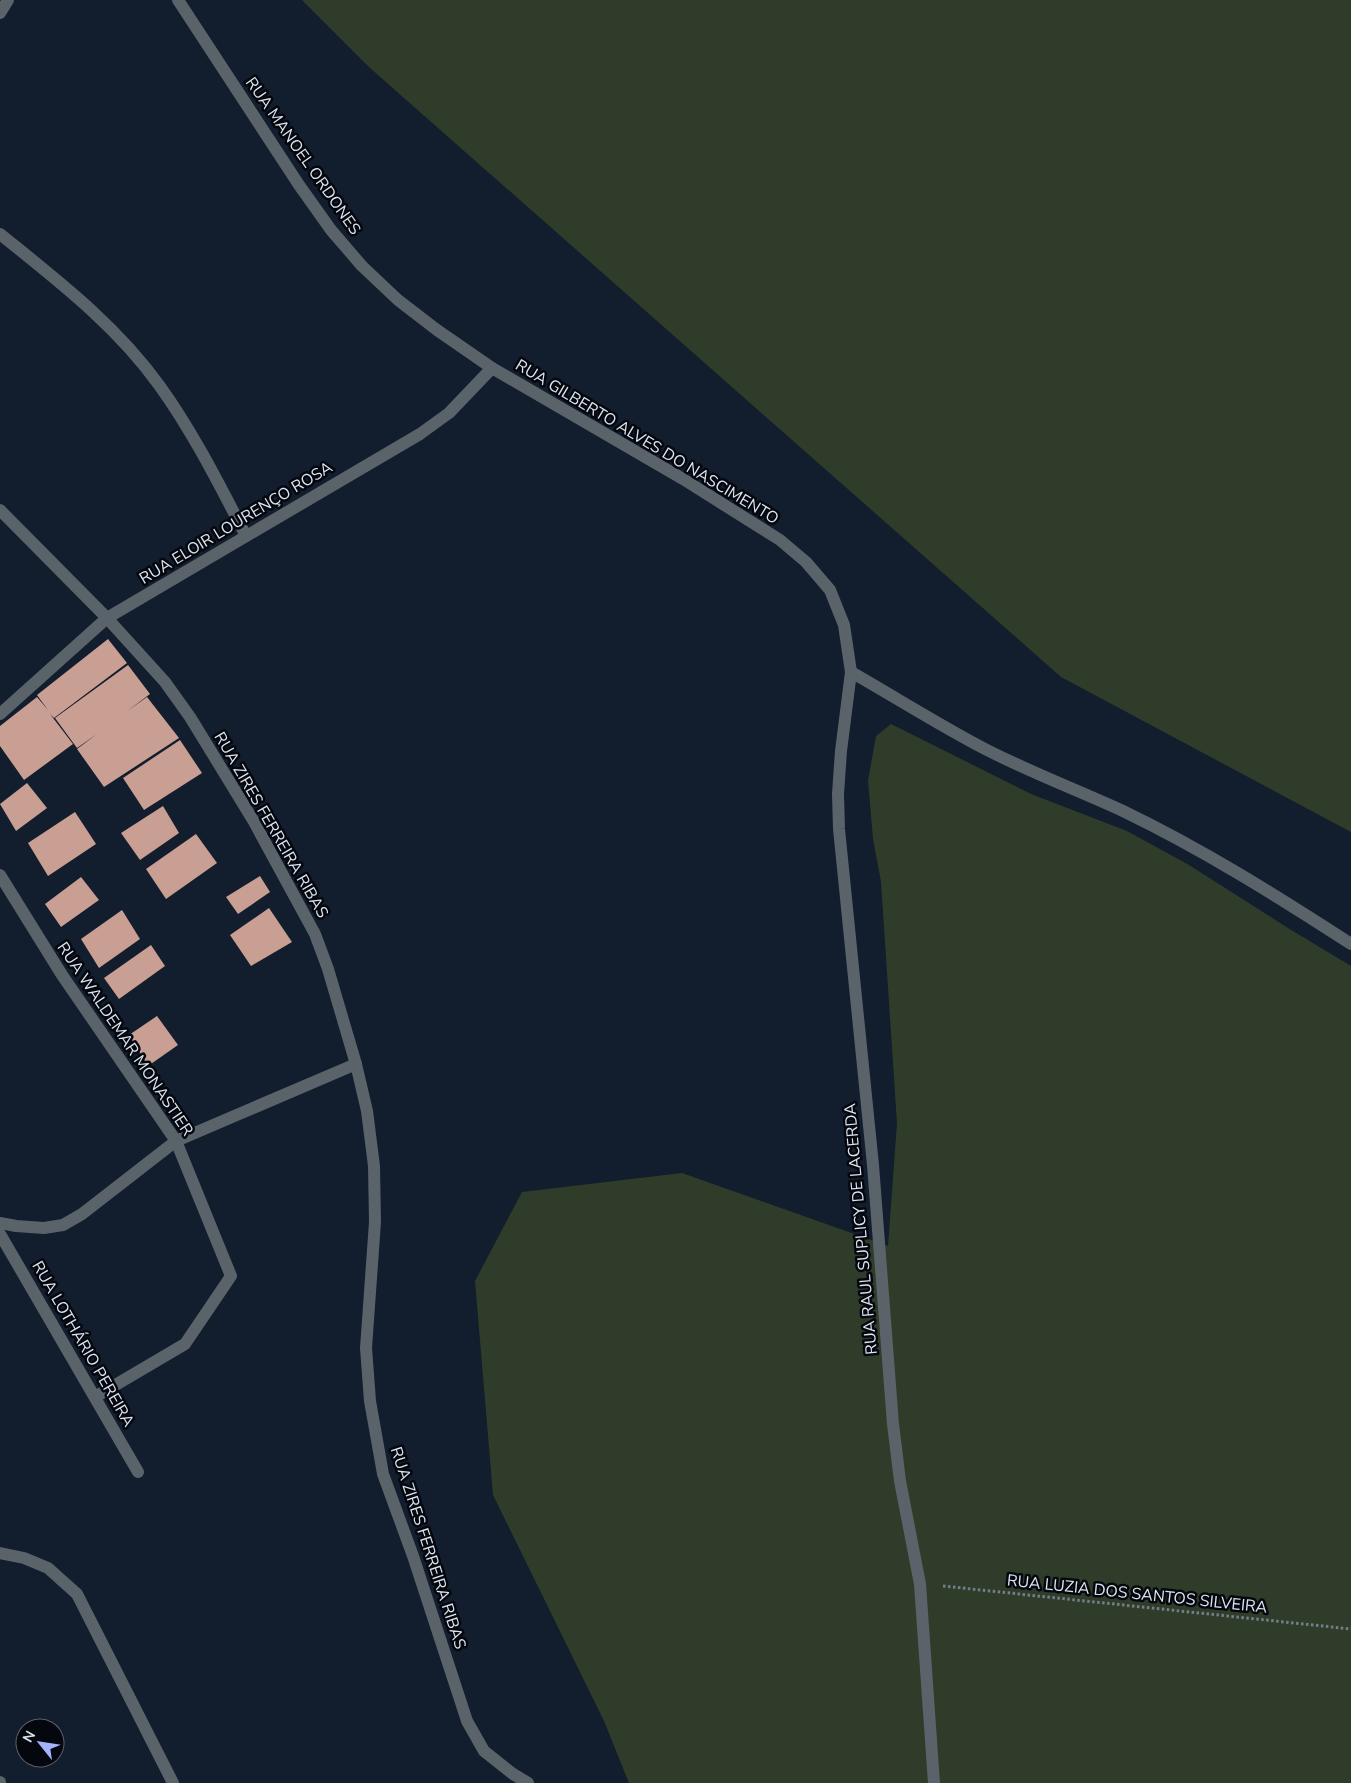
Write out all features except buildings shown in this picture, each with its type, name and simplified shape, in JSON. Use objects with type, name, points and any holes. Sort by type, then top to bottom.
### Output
[{"type":"street","points":[[0,13],[8,0]]},
{"type":"street","name":"RUA MANOEL ORDONES","points":[[178,0],[299,185],[331,230],[362,266],[398,300],[492,368]]},
{"type":"street","points":[[0,234],[91,308],[124,342],[159,384],[197,442],[246,536]]},
{"type":"street","name":"RUA ELOIR LOURENÇO ROSA","points":[[0,714],[107,618],[420,434],[449,413],[492,368]]},
{"type":"street","name":"RUA GILBERTO ALVES DO NASCIMENTO","points":[[492,368],[684,479],[780,540],[806,562],[830,590],[844,625],[851,672]]},
{"type":"street","name":"RUA ZIRES FERREIRA RIBAS","points":[[0,510],[107,618],[165,682],[190,717],[274,858],[315,934],[328,969],[356,1064],[366,1111],[374,1166],[375,1222],[366,1348],[370,1401],[384,1474],[467,1721],[484,1751],[528,1783]]},
{"type":"street","points":[[851,672],[984,749],[1122,811],[1176,839],[1281,899],[1351,944]]},
{"type":"street","name":"RUA RAUL SUPLICY DE LACERDA","points":[[851,672],[841,751],[838,794],[839,829],[877,1207],[885,1336],[893,1424],[900,1481],[920,1584],[934,1783]]},
{"type":"street","name":"RUA WALDEMAR MONASTIER","points":[[0,875],[62,975],[176,1141],[231,1276],[185,1344],[96,1397]]},
{"type":"street","points":[[0,1223],[44,1228],[63,1225],[82,1214],[176,1141],[356,1064]]},
{"type":"street","name":"RUA LOTHÁRIO PEREIRA","points":[[0,1234],[138,1472]]},
{"type":"street","points":[[0,1553],[24,1558],[48,1568],[77,1594],[174,1783]]},
{"type":"path","name":"RUA LUZIA DOS SANTOS SILVEIRA","points":[[920,1584],[1351,1629]]},
{"type":"green space","points":[[302,0],[1351,0],[1351,832],[1061,677],[370,68]]},
{"type":"green space","points":[[891,724],[1031,794],[1127,831],[1189,865],[1351,966],[1351,1783],[629,1783],[604,1721],[493,1495],[475,1281],[522,1192],[682,1173],[888,1246],[897,1123],[881,882],[873,839],[868,781],[876,736]]}]
